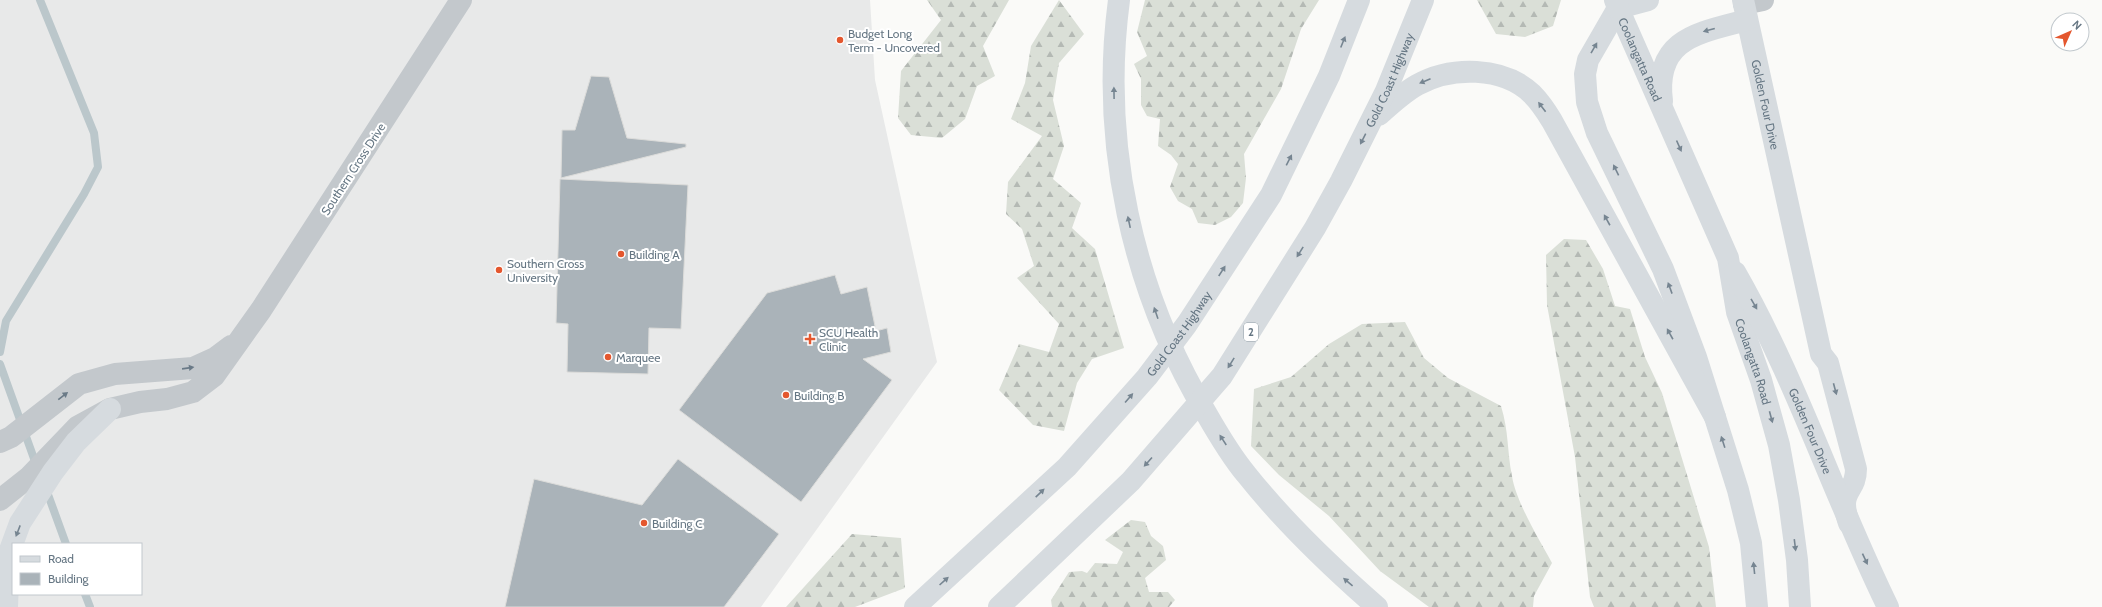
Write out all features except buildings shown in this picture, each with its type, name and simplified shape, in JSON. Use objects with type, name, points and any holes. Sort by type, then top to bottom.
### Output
[{"type":"main road","points":[[1119,0],[1114,71],[1114,110],[1118,158],[1129,222],[1138,260],[1158,318],[1186,380],[1244,473],[1305,541],[1377,607]]},
{"type":"main road","name":"Gold Coast Highway","points":[[915,607],[1067,467],[1147,377],[1187,324],[1271,195],[1329,76],[1359,0]]},
{"type":"main road","name":"Gold Coast Highway","points":[[999,607],[1131,481],[1222,376],[1315,228],[1373,119],[1423,0]]},
{"type":"main road","points":[[1616,4],[1648,0]]},
{"type":"main road","name":"Coolangatta Road","points":[[1616,4],[1728,258],[1737,312],[1761,380],[1779,445],[1789,500],[1797,560],[1800,607]]},
{"type":"main road","name":"Coolangatta Road","points":[[1616,4],[1588,60],[1585,74],[1587,102],[1597,132],[1663,269],[1696,358],[1738,490],[1751,543],[1756,607]]},
{"type":"main road","name":"Golden Four Drive","points":[[1669,124],[1662,102],[1661,80],[1666,62],[1673,51],[1682,41],[1749,6],[1821,354],[1828,363],[1856,469],[1854,480],[1844,501],[1849,523]]},
{"type":"main road","points":[[1373,119],[1416,85],[1435,77],[1457,72],[1499,76],[1518,84],[1531,94],[1552,121],[1715,417]]},
{"type":"main road","name":"Golden Four Drive","points":[[1728,258],[1761,316],[1849,523],[1888,607]]},
{"type":"main road","points":[[13,543],[33,487],[49,466],[110,409]]},
{"type":"main road","points":[[6,607],[9,553],[12,545]]},
{"type":"street","name":"Southern Cross Drive","points":[[110,409],[140,402],[167,399],[193,392],[214,376],[243,337],[461,0]]},
{"type":"street","name":"Southern Cross Drive","points":[[6,439],[79,384],[115,374],[193,368],[215,358],[243,337]]},
{"type":"street","points":[[0,500],[33,487]]},
{"type":"shaded area","name":"Southern Cross University","points":[[0,0],[870,0],[875,80],[937,362],[761,607],[0,607]]},
{"type":"green space","points":[[927,0],[1009,0],[983,46],[995,76],[977,86],[965,119],[942,138],[911,135],[898,118],[901,71],[941,20]]},
{"type":"green space","points":[[1059,0],[1084,34],[1059,63],[1053,100],[1064,146],[1053,179],[1081,203],[1072,228],[1095,249],[1124,348],[1092,359],[1077,383],[1064,431],[1033,425],[999,390],[1019,344],[1049,352],[1059,324],[1017,278],[1034,266],[1022,229],[1006,214],[1008,182],[1042,136],[1011,119],[1025,83],[1031,46]]},
{"type":"green space","points":[[1145,0],[1319,0],[1301,29],[1281,89],[1244,154],[1246,178],[1243,203],[1231,217],[1215,225],[1198,223],[1192,209],[1178,201],[1170,187],[1178,164],[1171,155],[1158,146],[1160,119],[1147,116],[1141,105],[1141,79],[1134,64],[1147,56],[1137,32]]},
{"type":"green space","points":[[1477,0],[1561,0],[1553,26],[1525,37],[1496,34]]},
{"type":"green space","points":[[1564,239],[1586,240],[1603,269],[1615,306],[1630,309],[1645,357],[1662,393],[1709,547],[1716,607],[1594,607],[1590,597],[1575,457],[1547,305],[1546,255]]},
{"type":"green space","points":[[1405,322],[1424,358],[1448,378],[1501,406],[1504,415],[1510,467],[1514,486],[1523,509],[1552,563],[1534,596],[1533,607],[1429,607],[1380,571],[1329,516],[1279,475],[1251,446],[1254,389],[1291,377],[1329,344],[1362,324]]},
{"type":"green space","points":[[1131,520],[1145,522],[1151,536],[1163,546],[1166,560],[1145,578],[1149,592],[1168,592],[1175,600],[1169,607],[1052,607],[1051,600],[1069,572],[1082,571],[1087,573],[1095,563],[1117,564],[1123,552],[1105,540]]},
{"type":"green space","points":[[852,534],[901,538],[905,588],[855,607],[786,607]]},
{"type":"waterway","points":[[0,352],[6,321],[84,194],[98,167],[94,133],[40,0]]},
{"type":"waterway","points":[[0,364],[37,467]]},
{"type":"waterway","points":[[46,489],[66,543]]},
{"type":"waterway","points":[[85,595],[90,607]]},
{"type":"place","name":"Budget Long Term - Uncovered","points":[[840,40]]},
{"type":"place","name":"Building A","points":[[621,254]]},
{"type":"place","name":"Southern Cross University","points":[[499,270]]},
{"type":"place","name":"SCU Health Clinic","points":[[810,339]]},
{"type":"place","name":"Marquee","points":[[608,357]]},
{"type":"place","name":"Building B","points":[[786,395]]},
{"type":"place","name":"Building C","points":[[644,523]]}]
